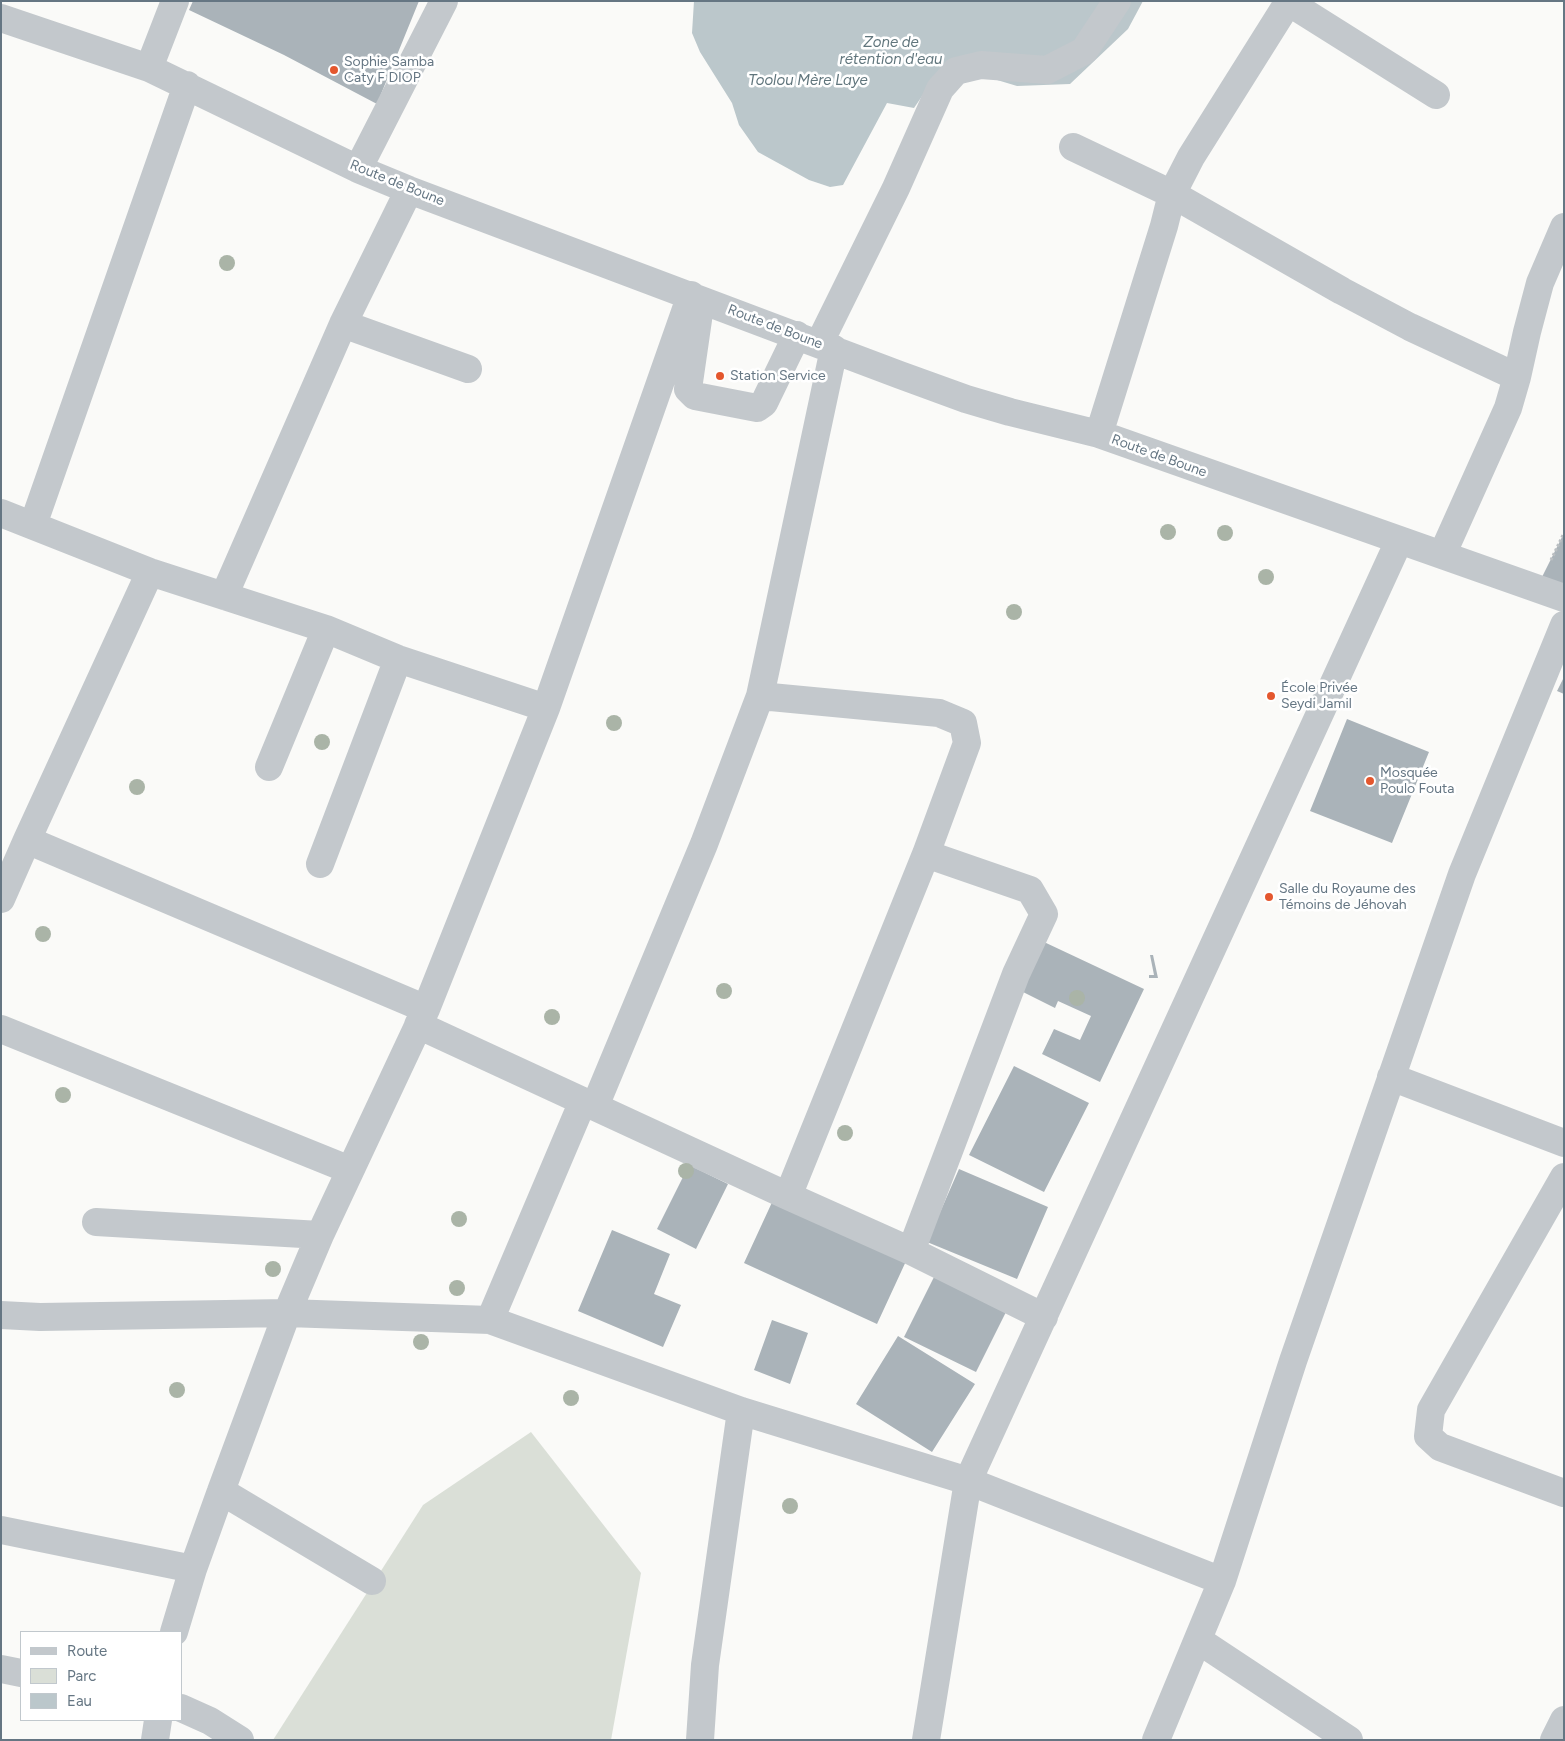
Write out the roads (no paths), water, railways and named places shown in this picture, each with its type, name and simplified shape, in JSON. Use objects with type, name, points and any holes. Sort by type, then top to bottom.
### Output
[{"type":"street","points":[[149,68],[175,1]]},
{"type":"street","points":[[358,169],[444,1]]},
{"type":"street","points":[[696,297],[688,390],[695,396],[757,408],[764,403],[817,343],[896,188],[940,90],[956,71],[981,65],[1047,70],[1084,51],[1117,1]]},
{"type":"street","points":[[1099,434],[1164,226],[1172,194],[1191,157],[1288,2],[1436,95]]},
{"type":"street","name":"Route de Boune","points":[[1,18],[149,68],[358,169],[409,190],[900,375],[966,398],[1099,434],[1564,598]]},
{"type":"street","points":[[33,525],[187,86]]},
{"type":"street","points":[[1073,147],[1172,194],[1350,296],[1517,378]]},
{"type":"street","points":[[224,596],[343,324],[409,190]]},
{"type":"street","points":[[1442,555],[1508,408],[1540,283],[1564,226]]},
{"type":"street","points":[[174,1631],[193,1569],[287,1313],[350,1170],[422,1017],[546,708],[696,297]]},
{"type":"street","points":[[343,324],[468,369]]},
{"type":"street","points":[[490,1320],[704,844],[760,696],[817,343]]},
{"type":"street","points":[[1,513],[150,572],[326,629],[398,659],[546,708]]},
{"type":"street","points":[[926,1740],[968,1481],[1399,541]]},
{"type":"street","points":[[1,899],[150,572]]},
{"type":"street","points":[[1156,1740],[1222,1580],[1293,1362],[1462,874],[1564,625]]},
{"type":"street","points":[[269,767],[326,629]]},
{"type":"street","points":[[320,864],[398,659]]},
{"type":"street","points":[[760,696],[940,713],[963,723],[966,743],[926,854],[788,1196]]},
{"type":"street","points":[[27,840],[422,1017],[589,1103],[911,1251],[1044,1317]]},
{"type":"street","points":[[911,1251],[1016,974],[1044,914],[1030,890],[926,854]]},
{"type":"street","points":[[1,1029],[350,1170]]},
{"type":"street","points":[[1391,1077],[1564,1143]]},
{"type":"street","points":[[1564,1177],[1431,1410],[1428,1436],[1440,1447],[1564,1493]]},
{"type":"street","points":[[96,1222],[320,1236]]},
{"type":"street","points":[[1,1316],[287,1313],[490,1320],[740,1411],[968,1481],[1222,1580]]},
{"type":"street","points":[[700,1740],[705,1665],[740,1411]]},
{"type":"street","points":[[221,1491],[372,1581]]},
{"type":"street","points":[[1,1530],[193,1569]]},
{"type":"street","points":[[1198,1640],[1348,1740]]},
{"type":"street","points":[[1,1669],[20,1672]]},
{"type":"street","points":[[182,1708],[240,1740]]},
{"type":"street","points":[[1554,1740],[1564,1720]]},
{"type":"street","points":[[155,1740],[158,1721]]},
{"type":"water","name":"Toolou Mère Laye","points":[[694,1],[1143,1],[1128,29],[1070,84],[1017,86],[944,64],[914,108],[887,103],[843,185],[830,187],[809,180],[758,152],[739,125],[732,103],[700,52],[692,33]]},
{"type":"place","name":"Sophie Samba Caty F DIOP","points":[[334,70]]},
{"type":"place","name":"Station Service","points":[[720,376]]},
{"type":"place","name":"École Privée Seydi Jamil","points":[[1271,696]]},
{"type":"place","name":"Mosquée Poulo Fouta","points":[[1370,781]]},
{"type":"place","name":"Salle du Royaume des Témoins de Jéhovah","points":[[1269,897]]},
{"type":"water label","name":"Zone de rétention d'eau","points":[[891,52]]}]
